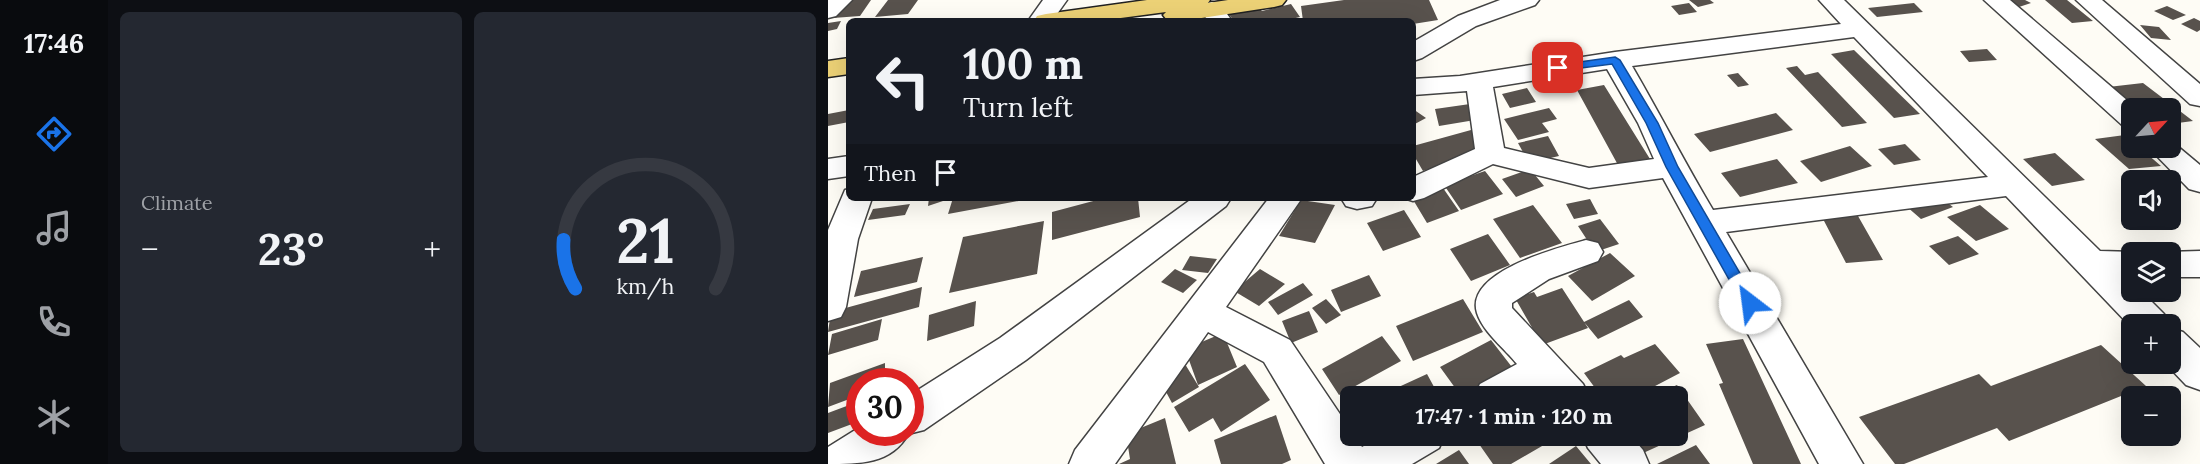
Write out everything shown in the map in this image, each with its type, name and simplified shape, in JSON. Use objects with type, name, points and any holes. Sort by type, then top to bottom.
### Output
[{"type":"main road","points":[[1159,18],[1274,0]]},
{"type":"main road","points":[[1091,18],[1210,10]]},
{"type":"main road","points":[[828,52],[846,50]]},
{"type":"main road","points":[[828,69],[846,66]]},
{"type":"street","points":[[828,11],[840,0]]},
{"type":"street","points":[[1042,18],[1055,0]]},
{"type":"street","points":[[1416,51],[1442,32],[1468,8],[1496,7],[1527,0]]},
{"type":"street","points":[[1996,0],[2121,109]]},
{"type":"street","points":[[2088,0],[2200,98]]},
{"type":"street","points":[[1838,1],[1860,29],[2141,314]]},
{"type":"street","points":[[1416,87],[1479,81],[1615,60],[1860,29]]},
{"type":"street","points":[[1615,60],[1652,123],[1672,167],[1842,464]]},
{"type":"street","points":[[1479,81],[1490,154]]},
{"type":"street","points":[[2181,150],[2200,151]]},
{"type":"street","points":[[1416,189],[1490,154],[1589,178],[1672,167]]},
{"type":"street","points":[[2175,158],[2200,182]]},
{"type":"street","points":[[828,169],[846,166]]},
{"type":"street","points":[[1704,223],[2012,184]]},
{"type":"street","points":[[828,307],[841,239],[855,201]]},
{"type":"street","points":[[924,408],[1013,349],[1211,201]]},
{"type":"street","points":[[1090,464],[1284,201]]},
{"type":"street","points":[[1539,386],[1557,382],[1495,313],[1493,298],[1505,286],[1522,277],[1560,260],[1586,252]]},
{"type":"street","points":[[2092,264],[2121,264]]},
{"type":"street","points":[[2181,264],[2200,264]]},
{"type":"street","points":[[1202,311],[1277,351],[1349,464]]},
{"type":"street","points":[[2181,354],[2200,373]]},
{"type":"street","points":[[839,464],[867,446]]},
{"type":"street","points":[[1372,464],[1404,446]]},
{"type":"street","points":[[1612,446],[1628,464]]},
{"type":"building","points":[[847,0],[871,0],[860,16],[833,18]]},
{"type":"building","points":[[888,0],[918,0],[908,14],[875,17]]},
{"type":"building","points":[[1344,0],[1429,0],[1438,20],[1416,24],[1416,18],[1303,18],[1301,6]]},
{"type":"building","points":[[1689,0],[1710,0],[1714,3],[1698,7]]},
{"type":"building","points":[[2005,0],[2025,0],[2031,3],[2019,7]]},
{"type":"building","points":[[2045,0],[2067,0],[2093,21],[2072,23]]},
{"type":"building","points":[[1689,3],[1697,12],[1679,15],[1671,6]]},
{"type":"building","points":[[1914,3],[1923,12],[1877,17],[1868,8]]},
{"type":"building","points":[[1254,4],[1262,11],[1291,4],[1300,17],[1232,18],[1225,9]]},
{"type":"building","points":[[2167,6],[2186,15],[2173,20],[2154,11]]},
{"type":"building","points":[[2194,18],[2200,21],[2200,30],[2197,32],[2181,24]]},
{"type":"building","points":[[841,21],[837,29],[828,31],[828,23]]},
{"type":"building","points":[[2140,25],[2159,27],[2171,40],[2151,38]]},
{"type":"building","points":[[1987,49],[1997,60],[1969,62],[1960,51]]},
{"type":"building","points":[[1854,50],[1920,114],[1894,118],[1831,54]]},
{"type":"building","points":[[1797,66],[1805,75],[1818,72],[1867,123],[1842,127],[1786,68]]},
{"type":"building","points":[[1738,73],[1749,85],[1738,87],[1727,75]]},
{"type":"building","points":[[2143,83],[2163,98],[2122,98],[2108,87]]},
{"type":"building","points":[[1604,85],[1650,159],[1618,165],[1577,90]]},
{"type":"building","points":[[1527,88],[1536,102],[1510,108],[1502,94]]},
{"type":"building","points":[[1470,104],[1475,120],[1439,126],[1435,109]]},
{"type":"building","points":[[1549,108],[1557,119],[1542,123],[1549,132],[1518,140],[1504,119]]},
{"type":"building","points":[[846,111],[846,123],[828,126],[828,114]]},
{"type":"building","points":[[1416,111],[1426,118],[1416,123]]},
{"type":"building","points":[[2181,112],[2193,121],[2181,123]]},
{"type":"building","points":[[1776,113],[1793,130],[1710,152],[1694,134]]},
{"type":"building","points":[[1471,130],[1485,152],[1423,171],[1416,159],[1416,145]]},
{"type":"building","points":[[1548,136],[1559,156],[1529,163],[1518,143]]},
{"type":"building","points":[[2121,136],[2121,158],[2152,158],[2161,166],[2129,169],[2095,139]]},
{"type":"building","points":[[1905,144],[1921,160],[1894,165],[1878,149]]},
{"type":"building","points":[[1850,146],[1872,166],[1821,182],[1800,161]]},
{"type":"building","points":[[2055,153],[2085,180],[2052,186],[2023,159]]},
{"type":"building","points":[[1777,159],[1798,183],[1740,197],[1721,173]]},
{"type":"building","points":[[1530,169],[1544,186],[1516,197],[1502,179]]},
{"type":"building","points":[[1485,171],[1503,194],[1461,210],[1444,185]]},
{"type":"building","points":[[1443,188],[1459,211],[1427,223],[1414,201],[1416,201],[1416,197]]},
{"type":"building","points":[[1937,195],[1953,207],[1921,219],[1906,206]]},
{"type":"building","points":[[1590,199],[1598,214],[1574,219],[1566,204]]},
{"type":"building","points":[[929,201],[943,201],[928,206]]},
{"type":"building","points":[[952,201],[1018,201],[948,214]]},
{"type":"building","points":[[1093,201],[1138,201],[1140,217],[1052,240],[1052,212]]},
{"type":"building","points":[[1300,201],[1335,205],[1315,243],[1279,236]]},
{"type":"building","points":[[910,204],[905,215],[868,220],[873,209]]},
{"type":"building","points":[[1533,205],[1562,243],[1520,258],[1493,219]]},
{"type":"building","points":[[1980,205],[2009,229],[1976,241],[1947,217]]},
{"type":"building","points":[[1404,210],[1421,237],[1383,251],[1367,223]]},
{"type":"building","points":[[1858,216],[1883,260],[1846,263],[1823,219]]},
{"type":"building","points":[[1600,219],[1619,244],[1595,252],[1578,226]]},
{"type":"building","points":[[1044,221],[1037,274],[949,293],[963,237]]},
{"type":"building","points":[[1488,234],[1510,265],[1471,281],[1450,249]]},
{"type":"building","points":[[1958,236],[1979,254],[1949,265],[1929,246]]},
{"type":"building","points":[[1610,253],[1635,276],[1592,301],[1568,276]]},
{"type":"building","points":[[1190,256],[1217,259],[1208,273],[1182,270]]},
{"type":"building","points":[[923,257],[917,282],[854,297],[861,271]]},
{"type":"building","points":[[1175,269],[1197,280],[1183,293],[1161,282]]},
{"type":"building","points":[[1260,269],[1285,284],[1259,306],[1234,291]]},
{"type":"building","points":[[1369,275],[1381,296],[1341,312],[1331,290]]},
{"type":"building","points":[[1303,283],[1313,295],[1278,315],[1268,302]]},
{"type":"building","points":[[922,287],[919,307],[828,332],[831,312]]},
{"type":"building","points":[[1562,288],[1588,328],[1542,345],[1515,298],[1534,292],[1537,297]]},
{"type":"building","points":[[1326,299],[1341,315],[1326,324],[1312,308]]},
{"type":"building","points":[[1463,299],[1483,332],[1413,361],[1396,326]]},
{"type":"building","points":[[1629,300],[1643,317],[1598,339],[1584,322]]},
{"type":"building","points":[[976,301],[974,326],[927,341],[929,315]]},
{"type":"building","points":[[1309,311],[1318,332],[1291,343],[1282,321]]},
{"type":"building","points":[[882,319],[878,340],[828,355],[832,334]]},
{"type":"building","points":[[1223,333],[1237,367],[1198,385],[1185,349]]},
{"type":"building","points":[[1382,336],[1401,361],[1355,386],[1340,386],[1339,395],[1322,369]]},
{"type":"building","points":[[1743,339],[1801,464],[1753,464],[1719,384],[1723,383],[1706,344]]},
{"type":"building","points":[[1491,340],[1515,371],[1488,386],[1454,386],[1440,367]]},
{"type":"building","points":[[1655,344],[1680,373],[1655,386],[1594,386],[1584,373],[1621,355],[1624,358]]},
{"type":"building","points":[[2101,345],[2121,363],[2121,374],[2133,374],[2146,386],[2121,386],[2121,396],[2009,441],[1997,428],[1904,464],[1895,464],[1859,417],[1979,374],[1991,386]]},
{"type":"building","points":[[885,363],[885,368],[871,368]]},
{"type":"building","points":[[1185,364],[1199,387],[1172,403],[1159,379]]},
{"type":"building","points":[[1245,364],[1270,400],[1221,432],[1213,418],[1189,432],[1174,407]]},
{"type":"building","points":[[1427,374],[1434,386],[1401,386]]},
{"type":"building","points":[[846,377],[846,400],[828,407],[830,383]]},
{"type":"building","points":[[1688,401],[1705,425],[1688,433]]},
{"type":"building","points":[[846,406],[846,426],[828,433],[828,413]]},
{"type":"building","points":[[1276,415],[1291,460],[1282,464],[1221,464],[1214,440]]},
{"type":"building","points":[[1165,418],[1176,464],[1119,464],[1130,459],[1126,434]]},
{"type":"building","points":[[1696,445],[1710,464],[1657,464]]},
{"type":"building","points":[[1480,446],[1542,446],[1511,464],[1493,464]]},
{"type":"building","points":[[1576,446],[1591,464],[1549,464]]},
{"type":"building","points":[[1636,446],[1659,446],[1641,454]]},
{"type":"building","points":[[1459,450],[1469,464],[1436,464]]},
{"type":"route","points":[[1558,68],[1615,60],[1652,123],[1672,167],[1750,303]]}]
